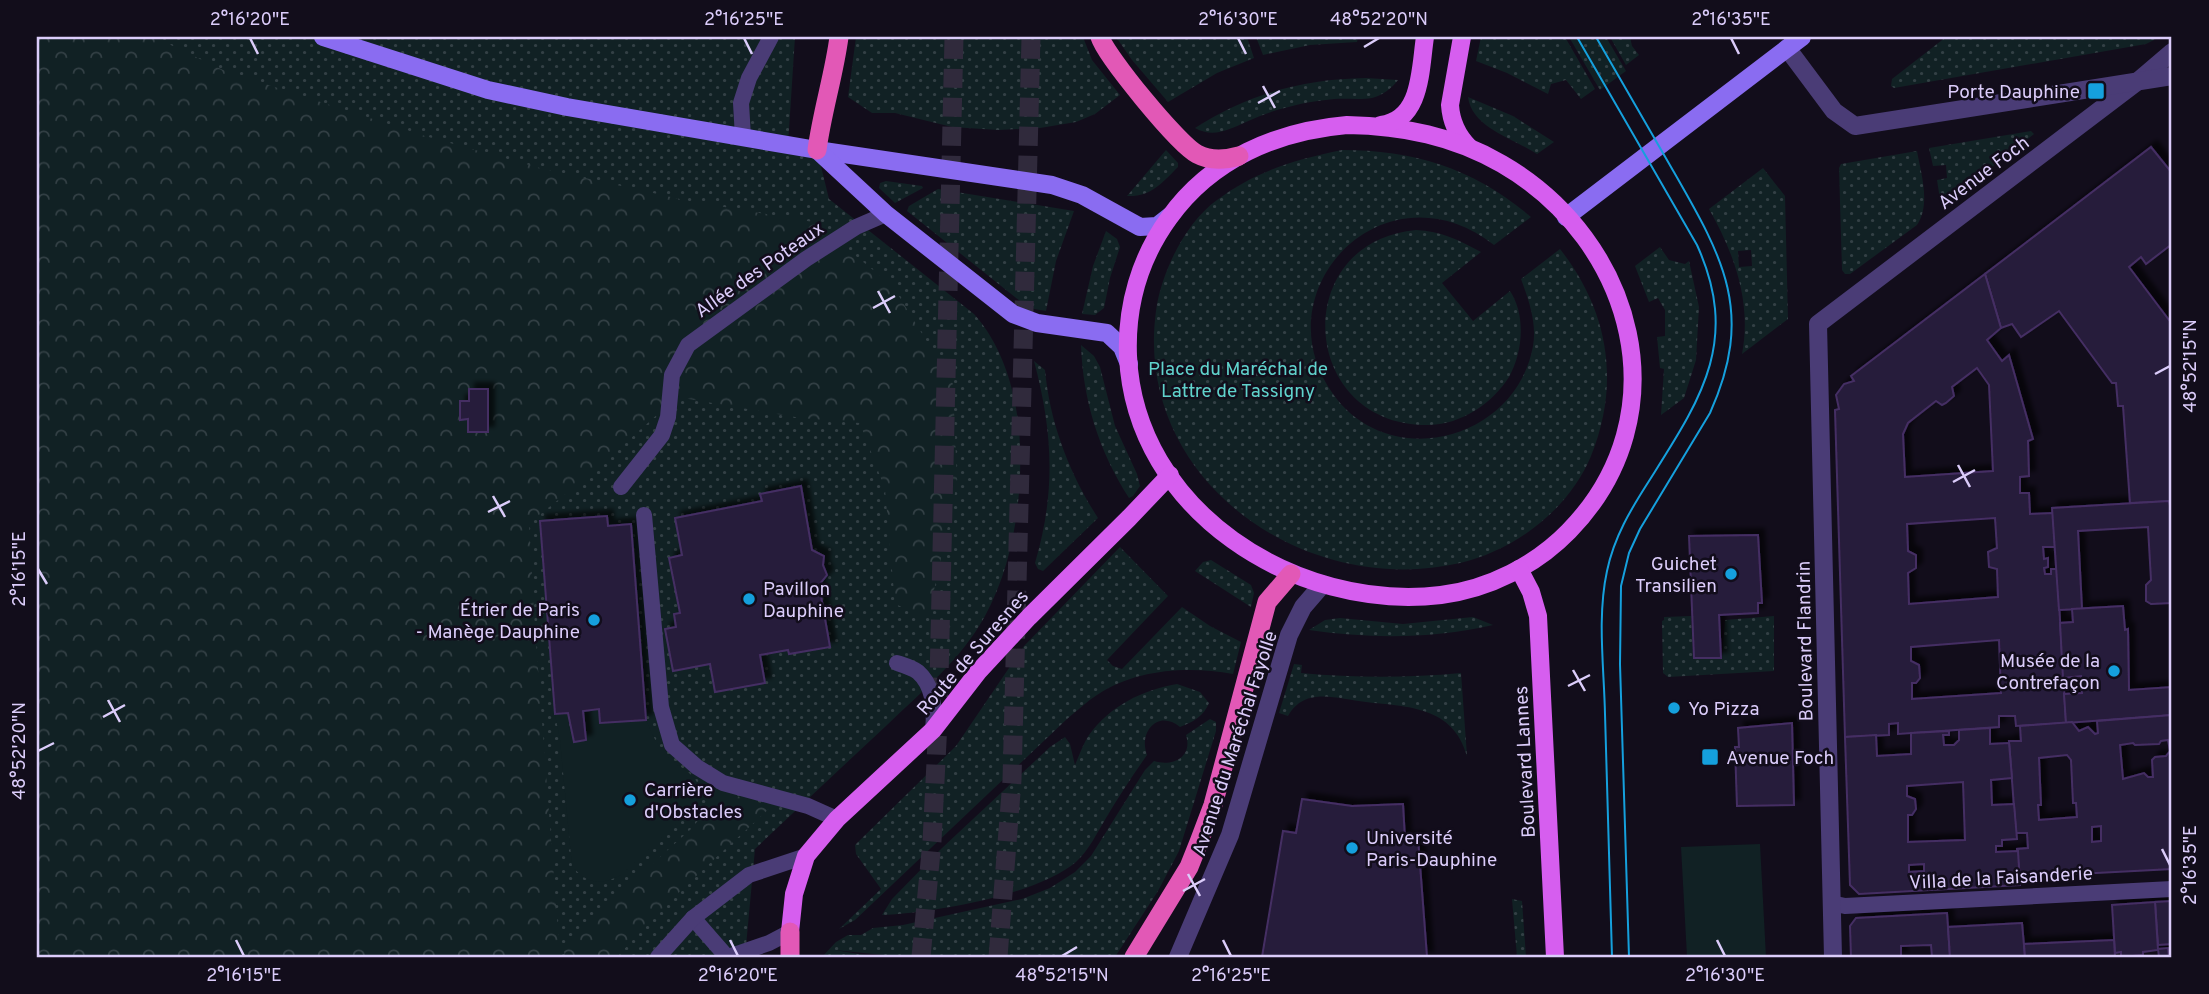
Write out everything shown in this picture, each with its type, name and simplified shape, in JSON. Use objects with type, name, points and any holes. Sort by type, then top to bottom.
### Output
[{"type":"highway","points":[[817,150],[824,109],[835,72],[839,37]]},
{"type":"highway","points":[[1100,37],[1111,59],[1188,148],[1207,158],[1229,159],[1239,156]]},
{"type":"highway","points":[[1134,957],[1189,867],[1213,805],[1266,602],[1290,574]]},
{"type":"highway","points":[[790,932],[790,957]]},
{"type":"main road","points":[[323,37],[488,90],[567,107],[1062,188],[1082,195],[1140,227],[1157,226],[1171,215]]},
{"type":"main road","points":[[1377,126],[1391,124],[1411,108],[1425,37]]},
{"type":"main road","points":[[1462,37],[1450,105],[1458,133],[1472,149]]},
{"type":"main road","points":[[1566,217],[1782,43],[1801,37]]},
{"type":"main road","points":[[1348,125],[1377,126],[1427,134],[1472,149],[1526,179],[1586,239],[1616,291],[1632,349],[1632,401],[1623,443],[1594,501],[1563,537],[1546,552],[1519,569],[1480,586],[1442,595],[1387,596],[1354,593],[1322,585],[1290,574],[1252,554],[1216,528],[1194,506],[1170,475],[1150,442],[1135,399],[1129,364],[1129,324],[1137,283],[1154,241],[1171,215],[1200,183],[1239,156],[1297,132],[1348,125]]},
{"type":"main road","points":[[817,150],[886,214],[1013,314],[1037,323],[1107,332],[1122,347],[1129,364]]},
{"type":"main road","name":"Route de Suresnes","points":[[790,932],[794,894],[806,856],[837,819],[933,730],[978,672],[1029,617],[1170,475]]},
{"type":"main road","name":"Boulevard Lannes","points":[[1519,569],[1531,592],[1538,616],[1555,957]]},
{"type":"street","points":[[1782,43],[1834,111],[1855,126],[2172,76]]},
{"type":"street","name":"Avenue Foch","points":[[1818,324],[2138,81],[2172,52]]},
{"type":"street","name":"Boulevard Flandrin","points":[[1818,324],[1833,957]]},
{"type":"street","name":"Avenue du Maréchal Fayolle","points":[[1178,957],[1230,835],[1289,635],[1303,607],[1322,585]]},
{"type":"lane","points":[[743,137],[741,103],[749,78],[772,37]]},
{"type":"lane","name":"Allée des Poteaux","points":[[621,487],[662,435],[668,417],[672,375],[688,345],[806,259],[856,228],[886,214]]},
{"type":"lane","points":[[644,515],[661,707],[672,745],[697,767],[723,783],[808,806],[837,819]]},
{"type":"lane","points":[[897,663],[918,672],[930,692],[935,712],[933,730]]},
{"type":"lane","points":[[658,957],[693,918],[749,875],[806,856]]},
{"type":"lane","name":"Villa de la Faisanderie","points":[[1831,903],[1845,906],[2172,889]]},
{"type":"lane","points":[[693,918],[727,957],[769,943],[790,932]]},
{"type":"green space","points":[[37,37],[795,37],[788,145],[817,150],[829,199],[974,314],[985,328],[1002,359],[1017,412],[1019,490],[1013,534],[1002,577],[985,616],[964,647],[926,688],[755,849],[745,957],[37,957]]},
{"type":"green space","points":[[37,37],[154,37],[223,70],[425,136],[540,168],[689,201],[813,222],[892,285],[953,384],[957,484],[928,618],[895,604],[885,489],[860,423],[801,418],[677,397],[586,478],[529,523],[560,957],[37,957]]},
{"type":"green space","points":[[856,37],[1083,37],[1092,60],[1120,95],[1095,114],[1076,122],[1040,128],[998,130],[952,127],[895,113],[872,113],[848,97]]},
{"type":"green space","points":[[1116,37],[1247,37],[1254,58],[1217,73],[1168,102]]},
{"type":"green space","points":[[1256,37],[1358,37],[1357,42],[1310,45],[1263,55]]},
{"type":"green space","points":[[1481,37],[1565,37],[1595,89],[1581,99],[1566,80],[1551,84],[1548,94],[1476,61]]},
{"type":"green space","points":[[1569,37],[1606,37],[1626,71],[1600,90]]},
{"type":"green space","points":[[1610,37],[1630,37],[1632,46],[1639,55],[1626,65]]},
{"type":"green space","points":[[1946,37],[2160,37],[2146,44],[1894,88],[1891,86],[1892,79]]},
{"type":"green space","points":[[1366,78],[1398,80],[1386,91],[1372,98],[1334,99],[1300,104],[1267,113],[1220,132],[1195,128],[1235,106],[1277,91],[1320,81]]},
{"type":"green space","points":[[1468,97],[1513,116],[1554,142],[1537,154],[1485,124],[1471,108]]},
{"type":"green space","points":[[2031,131],[2034,134],[1959,193],[1940,199],[1937,180],[1947,178],[1946,165],[1933,166],[1929,148]]},
{"type":"green space","points":[[1166,150],[1178,163],[1178,167],[1149,191],[1127,196]]},
{"type":"green space","name":"Place du Maréchal de Lattre de Tassigny","points":[[1342,150],[1394,154],[1443,166],[1488,186],[1531,217],[1494,245],[1453,223],[1412,218],[1376,227],[1345,249],[1323,279],[1312,315],[1314,354],[1333,394],[1357,419],[1385,433],[1416,439],[1448,435],[1477,424],[1502,405],[1522,379],[1533,346],[1533,320],[1521,279],[1560,249],[1576,272],[1599,322],[1605,348],[1606,401],[1591,456],[1569,493],[1555,510],[1520,537],[1481,557],[1460,563],[1401,569],[1344,563],[1290,544],[1241,514],[1201,474],[1172,427],[1156,372],[1156,311],[1169,265],[1185,235],[1205,210],[1246,181],[1292,163]]},
{"type":"green space","points":[[1917,151],[1924,198],[1917,225],[1850,274],[1845,274],[1842,270],[1841,164]]},
{"type":"green space","points":[[1763,168],[1785,196],[1788,319],[1742,354],[1745,316],[1739,278],[1709,209]],"holes":[[[1751,250],[1752,266],[1739,267],[1738,251]]]},
{"type":"green space","points":[[886,181],[923,188],[895,203],[879,188],[880,183]]},
{"type":"green space","points":[[938,189],[1074,211],[1056,261],[1046,311],[1034,309],[1020,301],[907,211],[909,206]]},
{"type":"green space","points":[[1416,230],[1450,237],[1481,252],[1442,283],[1473,321],[1510,291],[1519,311],[1520,345],[1509,377],[1485,404],[1475,411],[1442,424],[1430,425],[1386,418],[1354,397],[1334,368],[1325,333],[1329,298],[1345,266],[1374,242]]},
{"type":"green space","points":[[1106,231],[1117,239],[1120,247],[1104,308],[1095,315],[1082,314],[1093,266]]},
{"type":"green space","points":[[1660,247],[1669,260],[1685,264],[1689,261],[1699,307],[1696,360],[1684,398],[1661,415],[1664,369],[1660,368],[1657,337],[1665,336],[1665,310],[1658,298],[1649,302],[1635,266]]},
{"type":"green space","points":[[1081,345],[1094,356],[1100,367],[1115,426],[1137,474],[1140,486],[1129,498],[1109,462],[1094,425],[1085,386]]},
{"type":"green space","points":[[1034,361],[1045,370],[1051,409],[1062,447],[1098,518],[1043,571],[1038,569],[1035,563],[1046,511],[1050,462],[1045,413]]},
{"type":"green space","points":[[1120,547],[1168,596],[1107,660],[1122,669],[1182,607],[1241,642],[1233,674],[1198,670],[1163,672],[1128,680],[1097,695],[1067,719],[855,920],[839,929],[881,889],[856,854],[855,845],[956,746],[1024,646]]},
{"type":"green space","points":[[1211,560],[1251,585],[1254,593],[1251,607],[1195,571],[1203,562]]},
{"type":"green space","points":[[1691,616],[1693,659],[1722,659],[1725,620],[1774,616],[1774,671],[1668,677],[1663,673],[1662,621],[1664,617]]},
{"type":"green space","points":[[1473,617],[1493,625],[1447,633],[1401,636],[1309,630],[1325,620],[1340,618],[1403,624]]},
{"type":"green space","points":[[1294,664],[1302,665],[1301,673],[1341,676],[1401,677],[1461,673],[1467,756],[1451,727],[1440,718],[1413,708],[1322,697],[1303,701],[1288,716],[1279,713]]},
{"type":"green space","points":[[1177,684],[1200,692],[1209,703],[1207,708],[1198,718],[1180,727],[1165,720],[1152,725],[1145,738],[1147,755],[1089,847],[1076,862],[1059,874],[1011,893],[928,911],[882,915],[892,899],[942,848],[1050,747],[1065,737],[1070,744],[1075,765],[1089,735],[1117,708],[1151,690]]},
{"type":"green space","name":"Carrière d'Obstacles","points":[[599,709],[600,722],[646,720],[662,750],[691,775],[700,789],[689,812],[621,875],[600,882],[583,877],[572,866],[555,714],[568,713],[574,742],[583,711]]},
{"type":"green space","points":[[1210,719],[1216,722],[1216,731],[1179,851],[1158,891],[1115,957],[903,957],[834,950],[879,957],[822,957],[836,942],[848,935],[861,935],[873,928],[903,925],[1022,899],[1050,888],[1075,872],[1091,856],[1145,770],[1154,761],[1168,763],[1180,758],[1187,749],[1186,735]]},
{"type":"green space","points":[[722,792],[772,806],[673,898],[617,957],[565,957],[564,951],[586,924],[691,829]]},
{"type":"green space","points":[[1760,844],[1766,957],[1687,957],[1681,847]]},
{"type":"green space","points":[[1512,899],[1522,901],[1526,957],[1517,957]]},
{"type":"building","points":[[2151,147],[2172,173],[2172,244],[2146,264],[2141,257],[2129,267],[2172,324],[2172,501],[2130,503],[2123,406],[2118,406],[2116,383],[2112,383],[2059,311],[2021,337],[2012,324],[2001,328],[1985,274]]},
{"type":"building","points":[[1985,274],[2001,328],[1987,340],[2002,361],[2009,355],[2033,439],[2028,441],[2029,476],[2020,477],[2020,493],[2029,493],[2030,514],[2053,513],[2055,547],[2043,547],[2044,559],[2048,558],[2048,567],[2044,568],[2045,574],[2051,574],[2051,569],[2057,569],[2066,723],[2016,726],[2015,716],[1999,716],[1999,727],[1898,734],[1898,723],[1889,724],[1889,735],[1845,737],[1835,410],[1839,409],[1836,395],[1844,384],[1854,381],[1851,376]],"holes":[[[1977,368],[1989,385],[1993,471],[1905,477],[1903,434],[1908,423],[1936,401],[1942,405],[1946,403],[1954,396],[1952,387]],[[1995,518],[1997,548],[1988,552],[1989,567],[1997,569],[1998,597],[1909,604],[1908,573],[1916,568],[1916,555],[1908,551],[1907,524]],[[1999,640],[2001,693],[1912,699],[1912,683],[1916,683],[1920,678],[1919,665],[1911,661],[1911,647]]]},
{"type":"building","points":[[469,389],[488,389],[488,432],[468,432],[468,419],[460,420],[460,401],[469,401]]},
{"type":"building","name":"Pavillon Dauphine","points":[[801,486],[812,550],[824,556],[823,565],[827,575],[819,585],[830,647],[789,654],[788,650],[760,655],[765,683],[715,692],[710,664],[673,671],[665,629],[676,627],[674,614],[680,613],[669,558],[682,555],[675,518],[762,501],[760,494]]},
{"type":"building","points":[[2169,501],[2172,515],[2172,603],[2151,604],[2146,601],[2146,585],[2151,580],[2148,527],[2078,531],[2082,609],[2059,610],[2052,508]]},
{"type":"building","name":"Étrier de Paris - Manège Dauphine","points":[[607,516],[608,526],[631,524],[646,720],[600,723],[599,709],[583,711],[586,740],[574,742],[568,713],[555,714],[540,521]]},
{"type":"building","points":[[1758,535],[1762,603],[1758,603],[1758,613],[1719,615],[1721,658],[1694,658],[1689,536]]},
{"type":"building","points":[[2123,606],[2125,630],[2128,629],[2129,690],[2172,687],[2172,715],[2066,723],[2064,694],[2082,693],[2081,676],[2063,678],[2060,623],[2073,622],[2072,609]]},
{"type":"building","points":[[2172,715],[2172,869],[2020,877],[2017,849],[2028,848],[2027,833],[2016,833],[2009,741],[2021,741],[2020,726],[2072,722],[2079,731],[2088,727],[2095,734],[2098,733],[2097,721]],"holes":[[[2168,740],[2170,751],[2166,756],[2152,760],[2153,777],[2144,773],[2123,779],[2120,745],[2159,744]],[[2067,755],[2071,760],[2073,803],[2076,803],[2077,817],[2039,820],[2039,758]],[[2101,826],[2101,841],[2092,842],[2092,827]]]},
{"type":"building","points":[[1792,723],[1794,805],[1737,806],[1735,747],[1739,747],[1738,728]]},
{"type":"building","points":[[1990,728],[1990,744],[2009,743],[2012,778],[1991,780],[1992,805],[2014,804],[2017,839],[2002,840],[2002,846],[1996,846],[1996,852],[2018,851],[2020,885],[1859,894],[1850,885],[1845,737],[1876,735],[1877,756],[1911,754],[1911,733],[1949,731],[1949,735],[1943,735],[1944,745],[1954,745],[1959,740],[1959,730]],"holes":[[[1963,782],[1965,840],[1908,842],[1908,815],[1912,815],[1916,809],[1915,799],[1907,796],[1907,786]],[[1924,864],[1924,871],[1909,872],[1909,865]]]},
{"type":"building","points":[[1302,799],[1352,806],[1403,804],[1405,839],[1418,838],[1427,957],[1262,957],[1283,831],[1296,833]]},
{"type":"building","points":[[2172,901],[2172,944],[2158,945],[2155,902]]},
{"type":"building","points":[[2155,902],[2158,950],[2143,952],[2143,955],[2121,957],[2121,952],[2115,953],[2112,905]]},
{"type":"building","points":[[1947,913],[1950,957],[1932,957],[1931,945],[1901,946],[1901,957],[1851,957],[1850,926],[1856,918]]},
{"type":"building","points":[[2022,923],[2025,957],[1950,957],[1948,927]]},
{"type":"building","points":[[2114,940],[2115,957],[2025,957],[2024,944]]},
{"type":"building","points":[[2168,948],[2169,957],[2159,957],[2158,949]]},
{"type":"tunnel","points":[[921,957],[932,841],[938,722],[954,37]]},
{"type":"tunnel","points":[[998,957],[1012,780],[1031,37]]},
{"type":"tram line","points":[[1577,37],[1697,245],[1710,280],[1715,311],[1715,341],[1709,369],[1684,424],[1624,524],[1610,559],[1604,588],[1602,642],[1612,957]]},
{"type":"tram line","points":[[1596,37],[1705,229],[1727,285],[1731,314],[1730,344],[1724,377],[1710,413],[1640,529],[1629,553],[1621,586],[1620,664],[1629,957]]},
{"type":"place","name":"Porte Dauphine","points":[[2096,91]]},
{"type":"place","name":"Guichet Transilien","points":[[1731,574]]},
{"type":"place","name":"Pavillon Dauphine","points":[[749,599]]},
{"type":"place","name":"Étrier de Paris - Manège Dauphine","points":[[594,620]]},
{"type":"place","name":"Musée de la Contrefaçon","points":[[2114,671]]},
{"type":"place","name":"Yo Pizza","points":[[1674,708]]},
{"type":"place","name":"Avenue Foch","points":[[1710,757]]},
{"type":"place","name":"Carrière d'Obstacles","points":[[630,800]]},
{"type":"place","name":"Université Paris-Dauphine","points":[[1352,848]]}]
